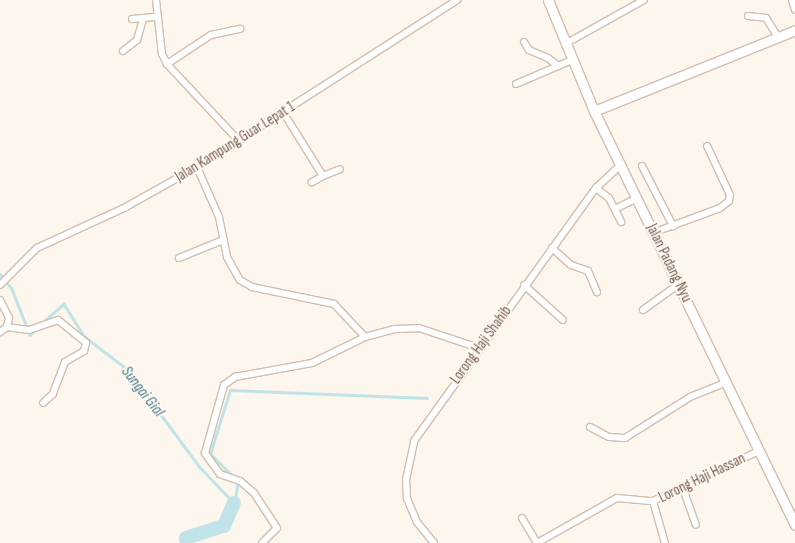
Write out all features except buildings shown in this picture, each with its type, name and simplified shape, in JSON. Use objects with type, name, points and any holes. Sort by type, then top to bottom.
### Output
[{"type":"street","points":[[156,0],[162,54],[167,64],[238,140]]},
{"type":"street","name":"Jalan Kampung Guar Lepat 1","points":[[1,284],[37,248],[126,207],[197,167],[457,0]]},
{"type":"street","name":"Jalan Padang Nyu","points":[[548,0],[594,111],[638,198],[795,525]]},
{"type":"street","points":[[565,44],[644,0]]},
{"type":"street","points":[[792,0],[795,10]]},
{"type":"street","points":[[748,16],[766,18],[778,37]]},
{"type":"street","points":[[132,19],[157,17]]},
{"type":"street","points":[[123,51],[137,40],[143,19]]},
{"type":"street","points":[[167,64],[211,35],[240,29]]},
{"type":"street","points":[[594,111],[795,30]]},
{"type":"street","points":[[524,42],[529,50],[548,58],[558,66]]},
{"type":"street","points":[[516,84],[572,60]]},
{"type":"street","points":[[283,112],[323,176]]},
{"type":"street","points":[[654,232],[720,208],[729,201],[730,195],[707,146]]},
{"type":"street","name":"Lorong Haji Shahib","points":[[434,543],[417,522],[407,498],[410,457],[425,424],[596,188],[621,165]]},
{"type":"street","points":[[642,166],[673,226]]},
{"type":"street","points":[[197,167],[219,216],[226,257],[240,280],[252,287],[334,304],[365,337]]},
{"type":"street","points":[[312,182],[340,169]]},
{"type":"street","points":[[596,188],[615,209],[622,222]]},
{"type":"street","points":[[615,209],[638,198]]},
{"type":"street","points":[[179,258],[223,240]]},
{"type":"street","points":[[552,248],[571,265],[588,271],[597,292]]},
{"type":"street","points":[[643,310],[679,284]]},
{"type":"street","points":[[524,285],[564,320]]},
{"type":"street","points":[[0,300],[9,318],[7,327],[0,332]]},
{"type":"street","points":[[7,327],[29,330],[58,320],[86,343],[84,351],[65,362],[53,394],[44,403]]},
{"type":"street","points":[[262,543],[277,528],[254,493],[240,481],[226,478],[212,465],[205,452],[224,385],[235,377],[312,363],[365,337],[394,329],[419,328],[479,348]]},
{"type":"street","points":[[590,427],[608,437],[625,438],[690,398],[727,382]]},
{"type":"street","name":"Lorong Haji Hassan","points":[[537,543],[618,498],[653,501],[759,451]]},
{"type":"street","points":[[682,486],[696,525]]},
{"type":"street","points":[[653,501],[665,543]]},
{"type":"street","points":[[522,518],[537,543]]},
{"type":"waterway","name":"Sungai Gial","points":[[0,274],[12,289],[30,335],[34,331]]},
{"type":"waterway","name":"Sungai Gial","points":[[43,322],[64,304],[84,336],[127,369],[199,466],[234,503]]},
{"type":"waterway","points":[[232,476],[210,454],[230,390],[427,398]]},
{"type":"waterway","points":[[234,503],[238,482]]},
{"type":"waterway","points":[[187,543],[186,538],[224,526],[234,503]]}]
